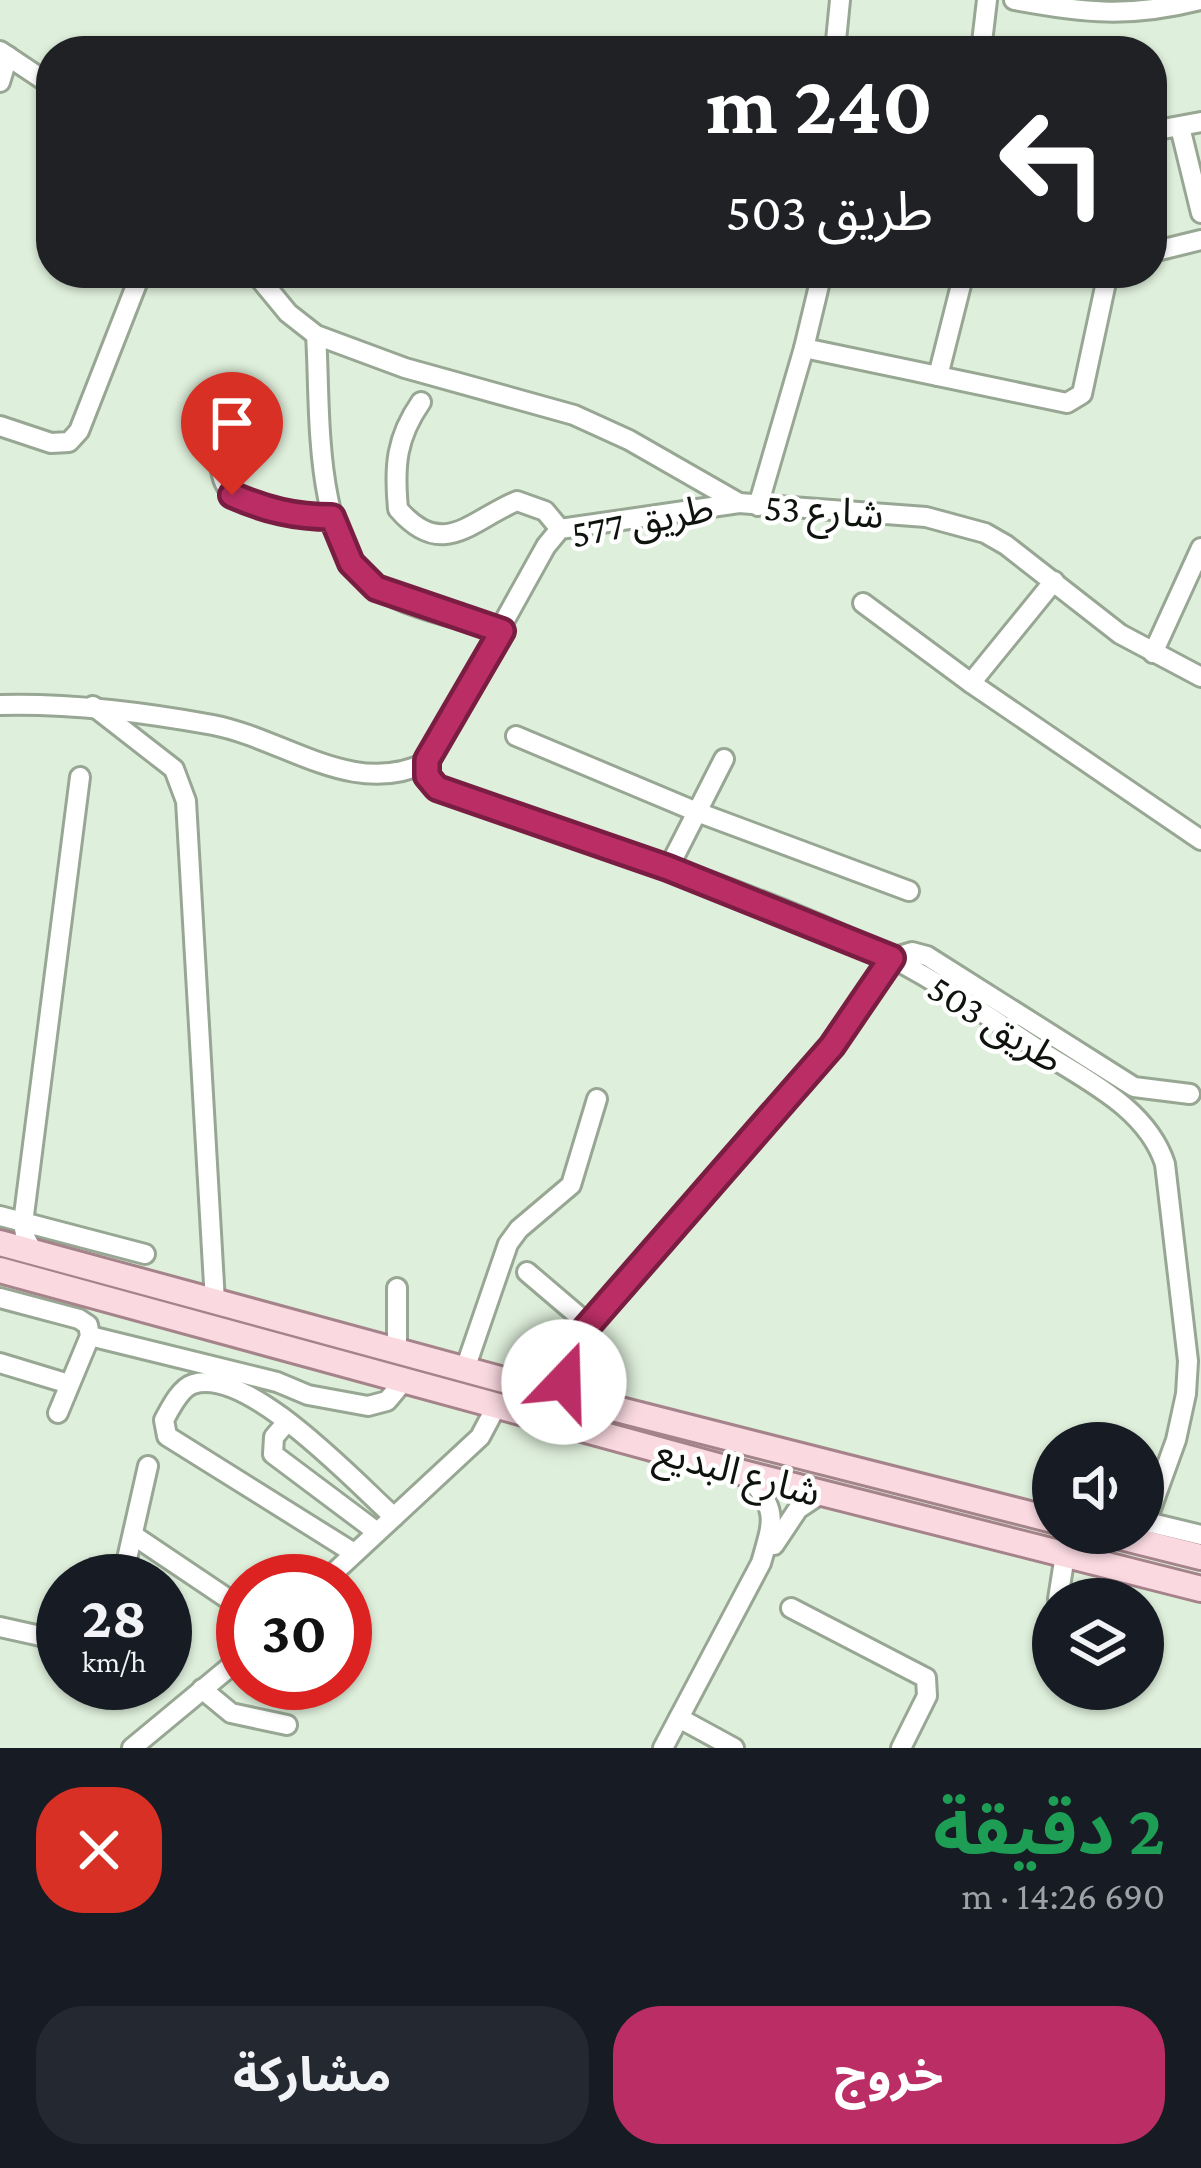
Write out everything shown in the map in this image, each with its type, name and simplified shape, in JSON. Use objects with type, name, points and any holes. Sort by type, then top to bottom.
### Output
[{"type":"main road","name":"شارع البديع","points":[[3,1244],[1032,1515]]},
{"type":"main road","name":"شارع البديع","points":[[0,1270],[747,1474],[1201,1589]]},
{"type":"main road","points":[[1164,1541],[1201,1557]]},
{"type":"street","points":[[836,36],[840,0]]},
{"type":"street","points":[[983,36],[986,0]]},
{"type":"street","points":[[1014,0],[1147,12],[1200,0]]},
{"type":"street","points":[[0,82],[4,54],[36,75]]},
{"type":"street","points":[[1167,129],[1201,122]]},
{"type":"street","points":[[1180,128],[1201,213]]},
{"type":"street","points":[[1167,248],[1201,240]]},
{"type":"street","points":[[0,426],[51,442],[69,442],[79,431],[135,288]]},
{"type":"street","name":"شارع 53","points":[[267,288],[288,313],[316,335],[405,368],[574,415],[749,504],[964,524],[1006,545],[1102,621],[1201,677]]},
{"type":"street","points":[[749,504],[804,348],[818,288]]},
{"type":"street","points":[[938,376],[960,288]]},
{"type":"street","points":[[804,348],[1058,402],[1076,400],[1085,385],[1105,288]]},
{"type":"street","points":[[316,335],[332,517],[351,563],[376,588],[502,631]]},
{"type":"street","points":[[421,402],[403,427],[398,449],[398,509],[408,520],[432,533],[455,535],[518,501],[545,512],[560,529]]},
{"type":"street","points":[[218,417],[222,478],[232,495],[299,517],[332,517]]},
{"type":"street","name":"طريق 577","points":[[427,762],[560,529],[749,504]]},
{"type":"street","points":[[1153,653],[1200,555]]},
{"type":"street","points":[[971,683],[1054,581]]},
{"type":"street","points":[[863,603],[1201,840]]},
{"type":"street","points":[[0,705],[93,706],[217,726],[324,765],[374,776],[396,776],[427,762]]},
{"type":"street","points":[[93,706],[174,769],[186,802],[215,1302]]},
{"type":"street","points":[[516,736],[698,812],[909,891]]},
{"type":"street","points":[[668,868],[724,759]]},
{"type":"street","name":"طريق 503","points":[[427,762],[431,783],[444,791],[668,868],[892,958],[1078,1074],[1144,1123],[1165,1164],[1188,1360],[1183,1418],[1164,1472]]},
{"type":"street","points":[[34,1253],[23,1223],[80,777]]},
{"type":"street","points":[[572,1397],[564,1382],[563,1358],[832,1046],[892,958],[911,952],[927,956],[1135,1087],[1190,1094]]},
{"type":"street","points":[[465,1369],[508,1244],[571,1185],[597,1099]]},
{"type":"street","points":[[0,1216],[145,1254]]},
{"type":"street","points":[[3,1244],[23,1223]]},
{"type":"street","points":[[527,1272],[588,1324]]},
{"type":"street","points":[[397,1288],[397,1351]]},
{"type":"street","points":[[0,1298],[84,1321],[90,1336],[58,1413]]},
{"type":"street","points":[[1180,1305],[1201,1308]]},
{"type":"street","points":[[90,1336],[272,1380],[308,1396],[368,1406],[387,1401],[404,1382]]},
{"type":"street","points":[[0,1363],[69,1384]]},
{"type":"street","points":[[394,1517],[287,1422],[231,1387],[190,1384],[163,1429],[178,1446],[354,1553],[394,1517],[486,1431],[496,1407]]},
{"type":"street","points":[[287,1422],[274,1437],[273,1454],[377,1532]]},
{"type":"street","points":[[128,1554],[148,1466]]},
{"type":"street","points":[[747,1474],[768,1501],[773,1518],[760,1563]]},
{"type":"street","points":[[663,1748],[760,1563],[798,1509],[822,1493]]},
{"type":"street","points":[[1164,1533],[1201,1535]]},
{"type":"street","points":[[133,1535],[216,1591]]},
{"type":"street","points":[[1061,1578],[1065,1555]]},
{"type":"street","points":[[791,1608],[926,1678],[927,1696],[901,1748]]},
{"type":"street","points":[[0,1627],[36,1635]]},
{"type":"street","points":[[132,1748],[216,1678]]},
{"type":"street","points":[[202,1689],[229,1700],[243,1717],[287,1725]]},
{"type":"street","points":[[679,1718],[734,1748]]},
{"type":"route","points":[[232,495],[299,517],[332,517],[351,563],[376,588],[502,631],[427,760],[427,776],[437,788],[668,868],[892,958],[832,1046],[572,1344],[563,1358],[564,1382]]}]
